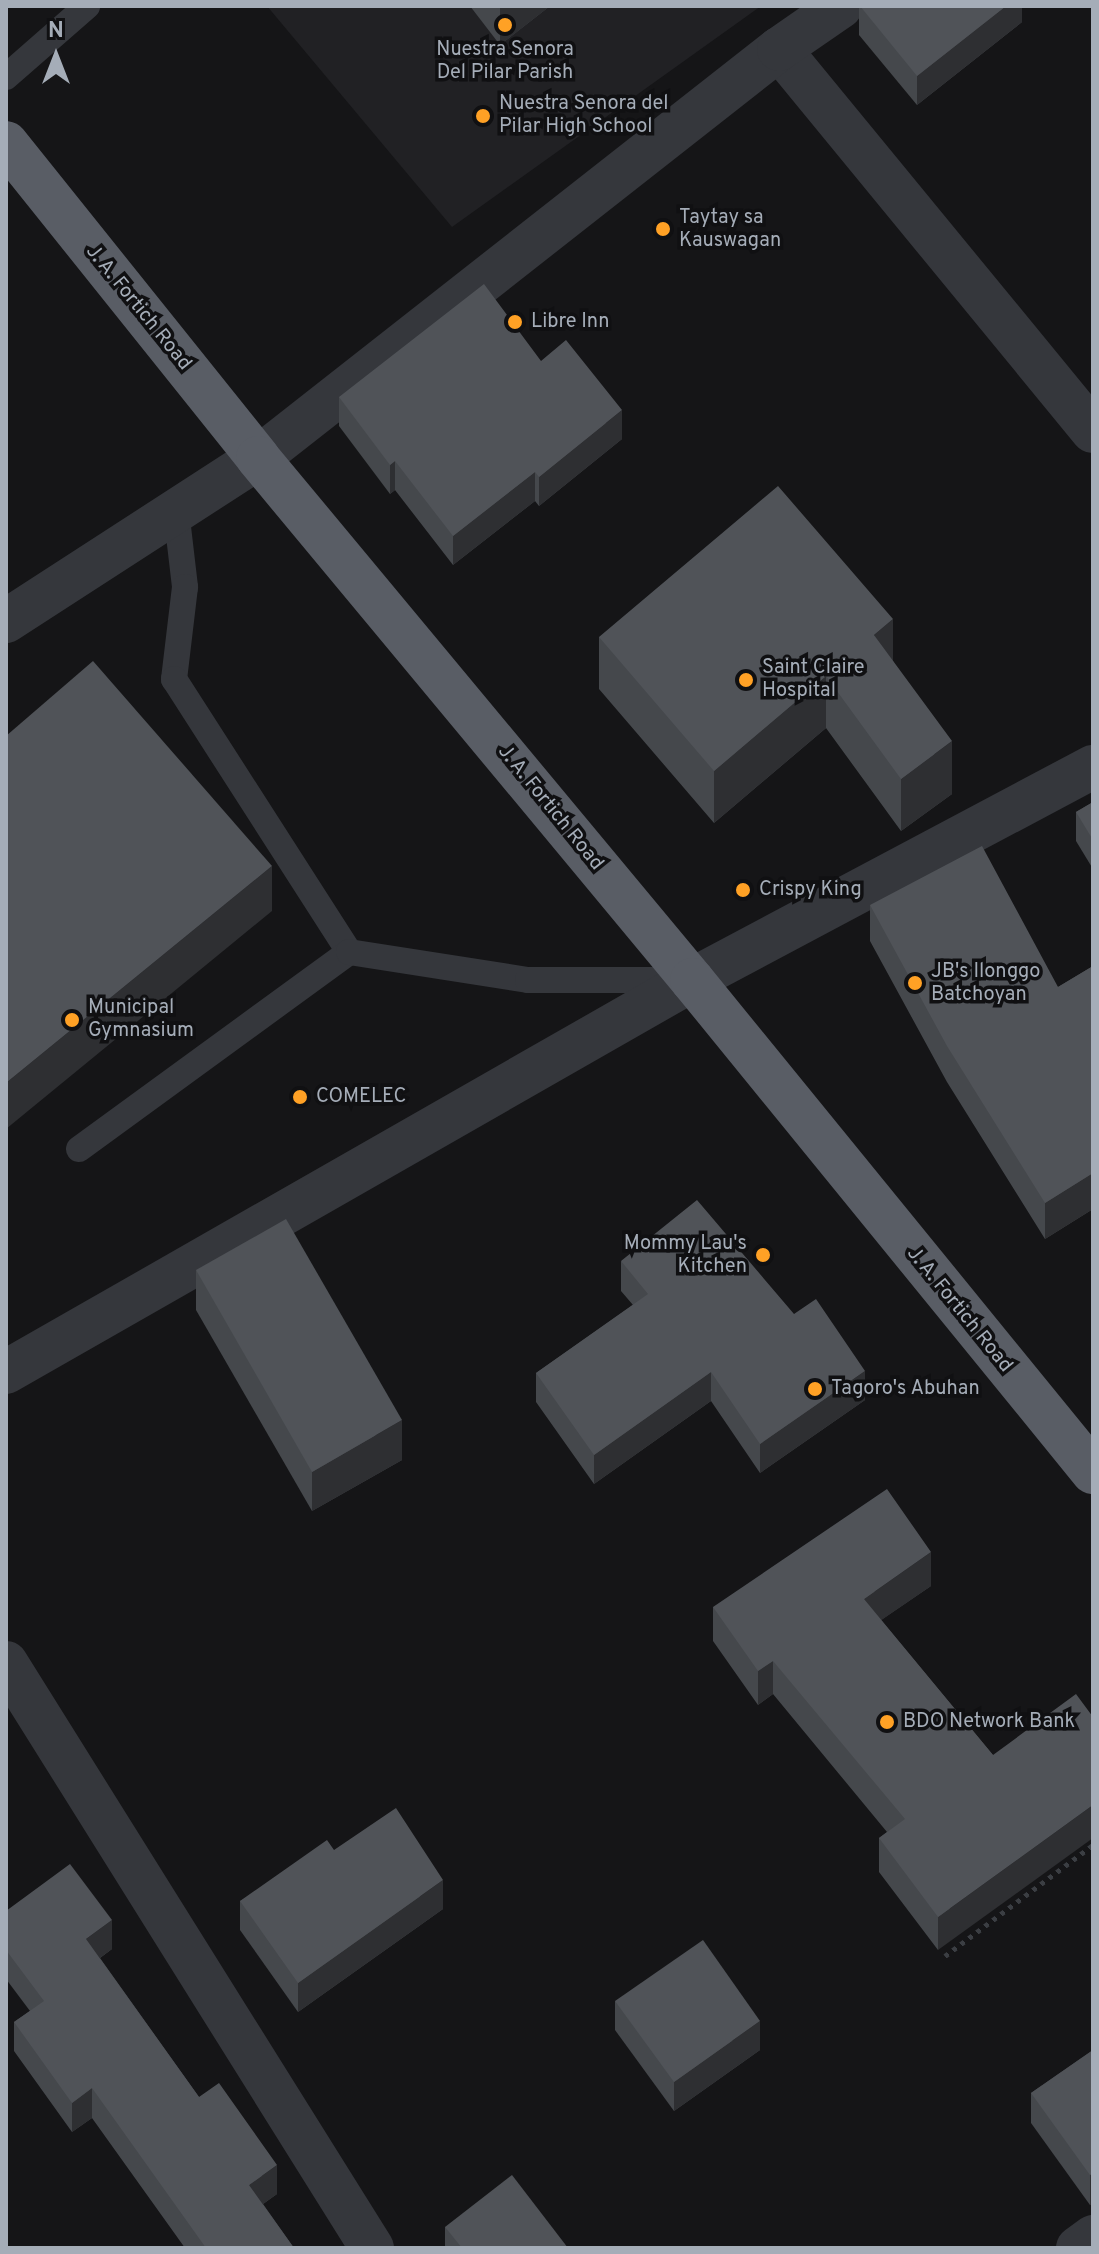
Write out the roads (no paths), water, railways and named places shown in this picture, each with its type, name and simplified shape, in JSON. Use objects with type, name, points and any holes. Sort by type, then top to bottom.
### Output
[{"type":"highway","name":"J. A. Fortich Road","points":[[6,143],[258,458],[692,980],[1093,1472]]},
{"type":"street","points":[[6,621],[258,458],[779,49],[841,6]]},
{"type":"street","points":[[779,49],[1093,431]]},
{"type":"street","points":[[6,1372],[692,980],[1093,767]]},
{"type":"street","points":[[6,1663],[372,2248]]},
{"type":"street","points":[[1078,2248],[1093,2237]]},
{"type":"lane","points":[[6,77],[87,6]]},
{"type":"lane","points":[[176,510],[185,587],[174,679],[349,952]]},
{"type":"lane","points":[[79,1149],[349,952],[528,980],[692,980]]},
{"type":"place","name":"Nuestra Senora Del Pilar Parish","points":[[505,25]]},
{"type":"place","name":"Nuestra Senora del Pilar High School","points":[[483,116]]},
{"type":"place","name":"Taytay sa Kauswagan","points":[[663,229]]},
{"type":"place","name":"Libre Inn","points":[[515,322]]},
{"type":"place","name":"Saint Claire Hospital","points":[[746,680]]},
{"type":"place","name":"Crispy King","points":[[743,890]]},
{"type":"place","name":"JB's Ilonggo Batchoyan","points":[[915,983]]},
{"type":"place","name":"Municipal Gymnasium","points":[[72,1020]]},
{"type":"place","name":"COMELEC","points":[[300,1097]]},
{"type":"place","name":"Mommy Lau's Kitchen","points":[[763,1255]]},
{"type":"place","name":"Tagoro's Abuhan","points":[[815,1389]]},
{"type":"place","name":"BDO Network Bank","points":[[887,1722]]}]
